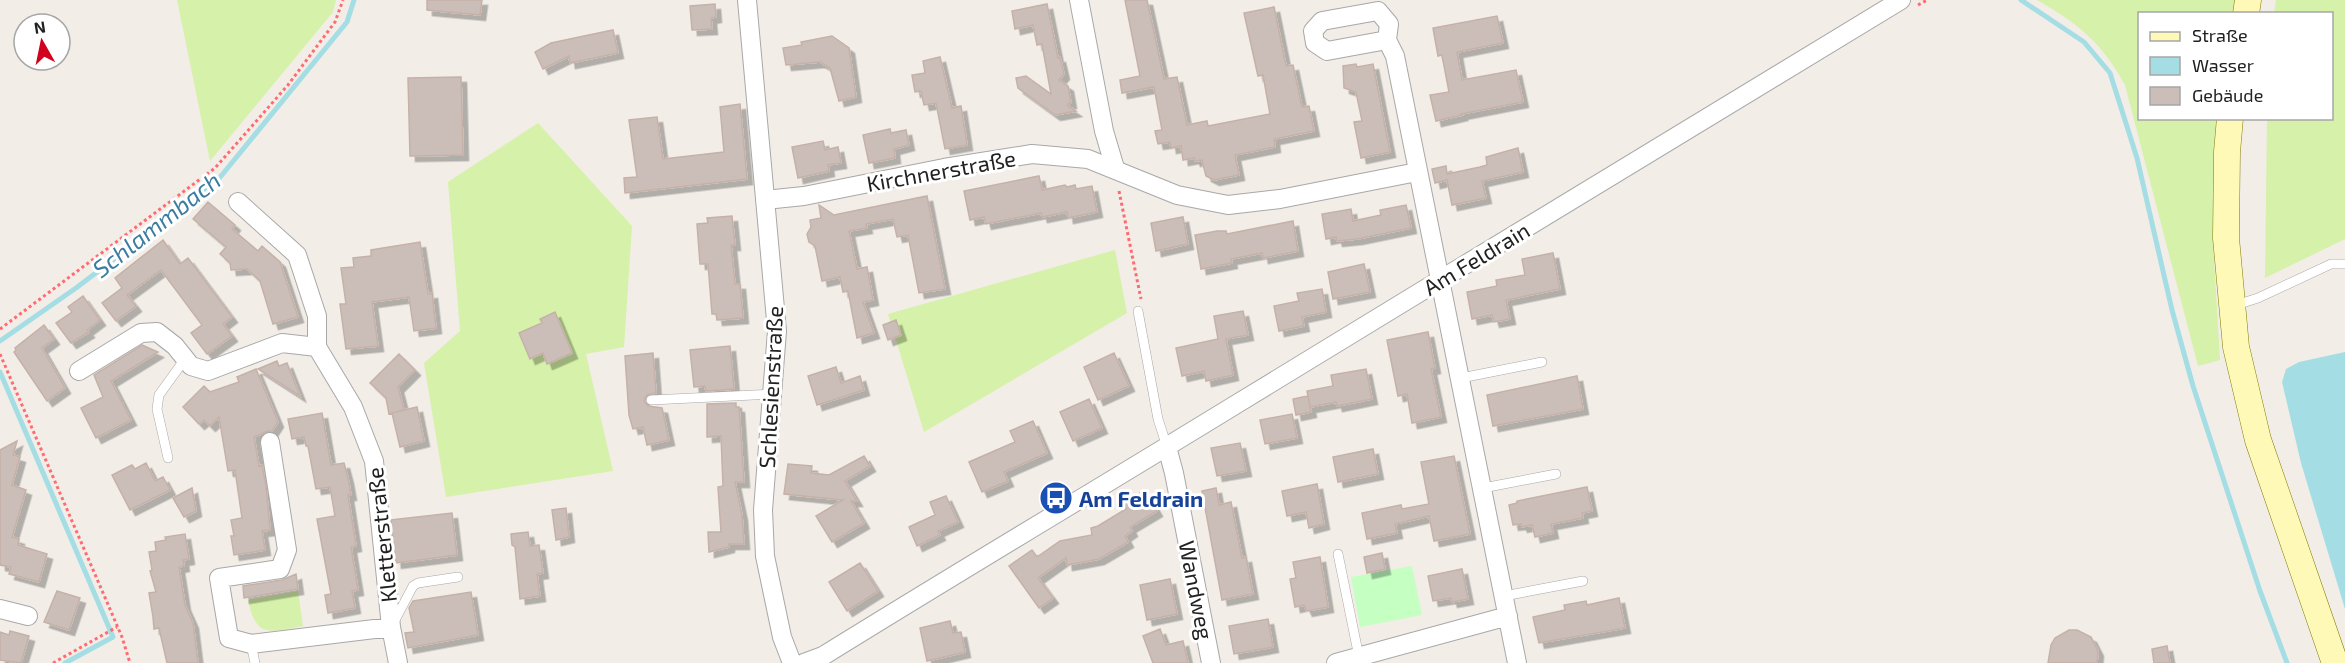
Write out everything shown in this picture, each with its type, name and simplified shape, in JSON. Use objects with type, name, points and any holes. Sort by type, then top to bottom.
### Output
[{"type":"street","name":"Schlesienstraße","points":[[747,0],[777,331],[763,510],[765,556],[782,637],[792,663]]},
{"type":"street","points":[[1079,0],[1104,131],[1115,168]]},
{"type":"street","name":"Am Feldrain","points":[[804,663],[823,656],[1062,508],[1167,447],[1901,0]]},
{"type":"street","points":[[1387,40],[1395,56],[1517,663]]},
{"type":"street","points":[[2230,120],[2226,238],[2236,347],[2258,440],[2335,663]]},
{"type":"street","name":"Kirchnerstraße","points":[[765,200],[804,196],[944,168],[1032,154],[1088,159],[1178,195],[1228,205],[1280,199],[1418,172]]},
{"type":"street","points":[[79,371],[141,333],[157,332],[175,346],[191,366],[208,371],[282,343],[317,347],[317,316],[297,255],[238,202]]},
{"type":"street","name":"Kletterstraße","points":[[317,347],[353,407],[374,461],[391,627],[398,663]]},
{"type":"street","points":[[270,442],[287,550],[280,569],[219,578],[229,638],[251,644],[391,627]]},
{"type":"street","name":"Wandweg","points":[[1167,447],[1211,663]]},
{"type":"street","points":[[0,609],[28,616]]},
{"type":"street","points":[[1336,663],[1508,616]]},
{"type":"lane","points":[[2231,307],[2258,298],[2331,264],[2345,264]]},
{"type":"lane","points":[[1138,311],[1158,419],[1167,447]]},
{"type":"lane","points":[[168,458],[157,409],[159,395],[185,359]]},
{"type":"lane","points":[[1461,378],[1542,362]]},
{"type":"lane","points":[[651,400],[773,394]]},
{"type":"lane","points":[[1483,488],[1556,474]]},
{"type":"lane","points":[[1338,554],[1359,657]]},
{"type":"lane","points":[[391,627],[413,586],[418,583],[458,577]]},
{"type":"lane","points":[[1504,596],[1583,581]]},
{"type":"lane","points":[[251,644],[255,663]]},
{"type":"path","points":[[0,329],[214,168],[288,85],[334,22],[343,0]]},
{"type":"path","points":[[1115,168],[1142,302],[1138,311]]},
{"type":"path","points":[[0,354],[117,627],[130,663]]},
{"type":"path","points":[[53,663],[117,627]]},
{"type":"green space","points":[[177,0],[336,0],[333,12],[210,161]]},
{"type":"green space","points":[[2037,0],[2236,0],[2233,12],[2138,12],[2138,120],[2216,120],[2213,243],[2220,360],[2198,366],[2125,85],[2098,46],[2065,18]]},
{"type":"green space","points":[[2276,0],[2345,0],[2345,239],[2265,278],[2267,120],[2333,120],[2333,12],[2274,12]]},
{"type":"green space","points":[[538,123],[632,226],[624,347],[586,354],[613,471],[446,497],[424,363],[460,331],[448,182]]},
{"type":"green space","points":[[1115,250],[1127,313],[924,432],[888,314]]},
{"type":"green space","points":[[1412,566],[1422,615],[1360,627],[1351,577]]},
{"type":"green space","points":[[298,591],[303,626],[273,631],[260,627],[255,621],[248,600]]},
{"type":"water","points":[[2345,352],[2345,609],[2301,463],[2282,382],[2286,369],[2299,362]]},
{"type":"building","points":[[427,0],[482,0],[480,15],[427,10]]},
{"type":"building","points":[[1125,0],[1147,0],[1164,79],[1177,77],[1187,125],[1207,121],[1208,126],[1270,114],[1263,75],[1258,76],[1244,13],[1274,7],[1286,66],[1293,65],[1302,107],[1309,106],[1314,131],[1274,139],[1275,147],[1235,155],[1239,175],[1214,180],[1206,176],[1202,160],[1195,161],[1194,158],[1183,160],[1181,146],[1171,148],[1170,142],[1158,144],[1155,131],[1162,130],[1154,87],[1122,93],[1120,80],[1140,76]]},
{"type":"building","points":[[715,4],[716,17],[711,18],[712,29],[692,30],[690,6]]},
{"type":"building","points":[[1047,4],[1058,58],[1060,57],[1064,74],[1059,80],[1068,86],[1071,103],[1068,106],[1076,111],[1055,115],[1018,88],[1016,78],[1026,76],[1051,94],[1042,44],[1037,45],[1033,25],[1015,29],[1012,11]]},
{"type":"building","points":[[1497,16],[1503,43],[1457,52],[1462,80],[1516,70],[1523,102],[1436,121],[1430,95],[1449,92],[1442,55],[1438,56],[1433,28]]},
{"type":"building","points":[[613,30],[618,53],[570,63],[569,56],[543,69],[535,52],[551,43]]},
{"type":"building","points":[[832,36],[849,48],[856,97],[839,101],[830,68],[820,62],[786,65],[783,48]]},
{"type":"building","points":[[940,57],[952,108],[961,106],[967,145],[945,149],[936,103],[924,105],[921,91],[915,92],[912,75],[925,73],[923,61]]},
{"type":"building","points":[[1356,64],[1357,67],[1373,64],[1390,152],[1361,158],[1354,122],[1362,121],[1356,92],[1344,88],[1343,66]]},
{"type":"building","points":[[461,77],[463,155],[410,156],[408,78]]},
{"type":"building","points":[[740,104],[747,179],[625,193],[624,178],[637,177],[629,120],[657,117],[663,159],[724,152],[720,107]]},
{"type":"building","points":[[890,129],[891,133],[906,130],[909,145],[894,149],[895,158],[869,163],[863,135]]},
{"type":"building","points":[[823,141],[825,150],[838,147],[841,163],[828,165],[829,171],[798,178],[792,147]]},
{"type":"building","points":[[1518,148],[1523,172],[1482,181],[1486,198],[1452,205],[1447,180],[1435,183],[1432,169],[1446,166],[1447,174],[1480,167],[1487,165],[1486,157]]},
{"type":"building","points":[[1039,176],[1042,190],[1065,185],[1067,187],[1075,185],[1076,189],[1092,186],[1097,212],[1068,218],[1067,212],[1042,217],[1041,213],[986,224],[984,217],[970,220],[964,191]]},
{"type":"building","points":[[927,196],[945,289],[919,293],[908,235],[897,237],[893,219],[866,224],[867,228],[849,231],[857,269],[867,267],[873,300],[863,302],[874,333],[857,338],[848,291],[843,292],[840,277],[822,281],[815,246],[809,242],[807,234],[811,227],[810,220],[821,218],[819,205],[834,215]]},
{"type":"building","points":[[208,202],[235,225],[232,229],[258,251],[262,246],[280,262],[298,317],[273,324],[260,281],[247,269],[231,270],[230,263],[220,254],[226,247],[193,219]]},
{"type":"building","points":[[1406,205],[1411,228],[1357,239],[1337,241],[1336,237],[1326,239],[1322,214],[1351,209],[1353,221],[1381,215],[1380,210]]},
{"type":"building","points":[[732,216],[735,245],[731,245],[735,284],[740,284],[743,318],[717,320],[716,314],[712,314],[708,264],[700,264],[697,224],[708,223],[707,218]]},
{"type":"building","points":[[1183,217],[1188,244],[1156,251],[1151,223]]},
{"type":"building","points":[[1293,221],[1298,251],[1263,258],[1262,253],[1231,259],[1232,263],[1201,269],[1195,235],[1217,231],[1226,231],[1227,234]]},
{"type":"building","points":[[163,240],[180,264],[188,258],[232,317],[223,324],[232,336],[207,354],[191,333],[202,325],[161,270],[127,295],[136,306],[116,321],[102,303],[122,288],[115,278]]},
{"type":"building","points":[[420,242],[428,294],[432,293],[436,328],[414,331],[409,297],[372,302],[378,346],[346,349],[340,304],[346,304],[341,268],[354,267],[353,258],[371,256],[371,250]]},
{"type":"building","points":[[1553,253],[1560,289],[1506,300],[1510,319],[1494,322],[1492,315],[1472,319],[1467,292],[1497,286],[1496,280],[1525,275],[1522,259]]},
{"type":"building","points":[[1364,264],[1370,292],[1333,299],[1328,272]]},
{"type":"building","points":[[1322,289],[1326,312],[1302,317],[1304,326],[1279,331],[1274,306],[1299,301],[1297,293]]},
{"type":"building","points":[[83,296],[100,320],[87,330],[89,332],[71,343],[56,323],[72,312],[68,307]]},
{"type":"building","points":[[1243,311],[1248,335],[1226,339],[1233,375],[1206,381],[1204,371],[1182,376],[1176,348],[1218,339],[1214,316]]},
{"type":"building","points":[[555,312],[572,353],[547,364],[543,353],[530,359],[519,333],[542,323],[540,319]]},
{"type":"building","points":[[896,320],[901,335],[888,340],[883,325]]},
{"type":"building","points":[[44,325],[54,339],[42,348],[65,388],[47,401],[14,352],[15,348]]},
{"type":"building","points":[[1428,332],[1435,368],[1431,369],[1441,417],[1412,423],[1407,394],[1398,396],[1387,340]]},
{"type":"building","points":[[142,345],[158,352],[111,381],[131,420],[96,438],[81,408],[103,397],[94,375]]},
{"type":"building","points":[[730,346],[734,389],[706,391],[705,386],[694,387],[690,350]]},
{"type":"building","points":[[653,353],[656,393],[647,395],[644,401],[648,406],[662,408],[669,440],[647,445],[643,427],[633,429],[629,415],[625,356]]},
{"type":"building","points":[[1114,353],[1129,386],[1098,400],[1084,367]]},
{"type":"building","points":[[399,354],[415,370],[398,387],[404,410],[389,414],[386,398],[370,383]]},
{"type":"building","points":[[277,361],[279,366],[287,363],[300,396],[258,369]]},
{"type":"building","points":[[836,367],[841,383],[860,376],[864,390],[817,405],[808,376]]},
{"type":"building","points":[[256,369],[278,422],[272,431],[254,437],[259,466],[262,465],[266,486],[270,530],[262,531],[265,550],[234,555],[231,520],[242,518],[235,470],[228,471],[219,417],[210,426],[204,420],[199,424],[183,407],[204,386],[210,392],[239,382],[237,377]]},
{"type":"building","points":[[1366,369],[1372,399],[1337,406],[1336,402],[1310,407],[1307,391],[1333,386],[1331,375]]},
{"type":"building","points":[[1577,376],[1583,409],[1493,426],[1487,395]]},
{"type":"building","points":[[1308,396],[1311,412],[1296,415],[1293,399]]},
{"type":"building","points":[[1089,399],[1102,428],[1073,441],[1060,412]]},
{"type":"building","points":[[736,403],[736,407],[739,407],[744,482],[735,482],[742,515],[744,544],[729,544],[729,547],[709,552],[708,532],[721,532],[718,487],[723,486],[721,436],[707,437],[707,404]]},
{"type":"building","points":[[417,407],[424,441],[400,447],[392,413]]},
{"type":"building","points":[[322,413],[331,465],[344,463],[348,478],[351,495],[348,495],[356,546],[351,547],[358,590],[352,591],[355,608],[328,613],[325,595],[331,594],[317,519],[335,516],[330,487],[316,489],[308,446],[306,446],[304,437],[292,439],[288,419]]},
{"type":"building","points":[[1292,414],[1297,438],[1265,444],[1260,420]]},
{"type":"building","points":[[1033,421],[1047,453],[1004,472],[1008,481],[982,492],[969,462],[1015,442],[1010,431]]},
{"type":"building","points":[[17,441],[13,455],[20,457],[12,485],[26,490],[12,537],[19,539],[18,545],[47,554],[39,582],[9,574],[11,567],[0,565],[0,450]]},
{"type":"building","points":[[1240,443],[1246,471],[1217,476],[1211,448]]},
{"type":"building","points":[[1373,449],[1378,474],[1338,482],[1333,457]]},
{"type":"building","points":[[864,456],[870,466],[845,481],[857,501],[851,501],[864,523],[832,542],[816,516],[843,500],[784,494],[788,464],[812,466],[811,473],[829,475]]},
{"type":"building","points":[[1454,456],[1470,534],[1434,541],[1429,516],[1395,524],[1397,533],[1367,539],[1362,513],[1401,505],[1402,509],[1429,504],[1421,462]]},
{"type":"building","points":[[146,463],[155,481],[163,477],[170,490],[130,510],[112,475],[132,465],[135,469]]},
{"type":"building","points":[[1317,484],[1324,524],[1309,528],[1306,512],[1287,516],[1282,491]]},
{"type":"building","points":[[1587,487],[1592,511],[1582,513],[1583,518],[1551,524],[1553,533],[1535,537],[1532,525],[1522,527],[1521,524],[1513,525],[1509,505],[1517,501]]},
{"type":"building","points":[[192,488],[196,511],[184,517],[173,498]]},
{"type":"building","points":[[1216,488],[1219,505],[1231,502],[1242,558],[1246,557],[1253,594],[1222,600],[1202,491]]},
{"type":"building","points":[[1145,490],[1157,511],[1130,527],[1132,531],[1125,536],[1128,542],[1099,559],[1067,565],[1066,558],[1038,578],[1053,598],[1039,608],[1009,566],[1032,550],[1037,557],[1060,541],[1092,535],[1091,528],[1126,509],[1123,503]]},
{"type":"building","points":[[946,496],[958,522],[938,531],[940,535],[917,546],[909,527],[935,515],[930,502]]},
{"type":"building","points":[[566,508],[569,537],[556,540],[552,510]]},
{"type":"building","points":[[452,513],[457,555],[396,563],[391,520]]},
{"type":"building","points":[[528,532],[530,546],[539,545],[543,573],[537,574],[540,596],[520,599],[515,547],[512,545],[511,534]]},
{"type":"building","points":[[185,534],[189,559],[183,560],[184,566],[179,567],[185,605],[193,623],[198,663],[167,663],[159,628],[154,629],[149,593],[156,592],[150,571],[152,570],[149,552],[156,551],[155,542],[166,540],[165,537]]},
{"type":"building","points":[[1382,553],[1385,569],[1367,573],[1364,557]]},
{"type":"building","points":[[1320,557],[1328,607],[1307,611],[1304,605],[1295,607],[1290,579],[1296,578],[1293,562]]},
{"type":"building","points":[[860,563],[878,591],[847,611],[829,582]]},
{"type":"building","points":[[1462,569],[1468,599],[1452,602],[1451,598],[1433,601],[1428,576]]},
{"type":"building","points":[[296,574],[298,589],[244,598],[243,586],[282,580]]},
{"type":"building","points":[[1170,579],[1177,614],[1147,620],[1140,585]]},
{"type":"building","points":[[57,591],[80,598],[69,630],[44,622]]},
{"type":"building","points":[[471,592],[478,635],[408,648],[405,633],[414,632],[409,608],[413,601]]},
{"type":"building","points":[[1619,598],[1625,628],[1539,643],[1533,617],[1565,610],[1564,605],[1586,601],[1587,605]]},
{"type":"building","points":[[1268,619],[1273,647],[1234,654],[1229,626]]},
{"type":"building","points":[[950,621],[953,633],[961,632],[965,652],[927,661],[920,628]]},
{"type":"building","points":[[1160,629],[1166,645],[1183,641],[1188,663],[1153,663],[1143,636]]},
{"type":"building","points":[[2069,630],[2077,630],[2091,637],[2098,651],[2097,663],[2048,663],[2051,645],[2055,638]]},
{"type":"building","points":[[10,631],[29,636],[21,663],[0,660],[0,632],[9,635]]},
{"type":"building","points":[[2167,646],[2170,663],[2154,663],[2152,649]]},
{"type":"waterway","name":"Schlammbach","points":[[0,341],[76,288],[217,181],[347,22],[354,0]]},
{"type":"waterway","points":[[2021,0],[2084,42],[2110,73],[2137,158],[2172,310],[2193,386],[2260,591],[2287,663]]},
{"type":"waterway","name":"Schlammbach","points":[[0,372],[113,637],[65,663]]},
{"type":"place","name":"Am Feldrain","points":[[1056,498]]}]
